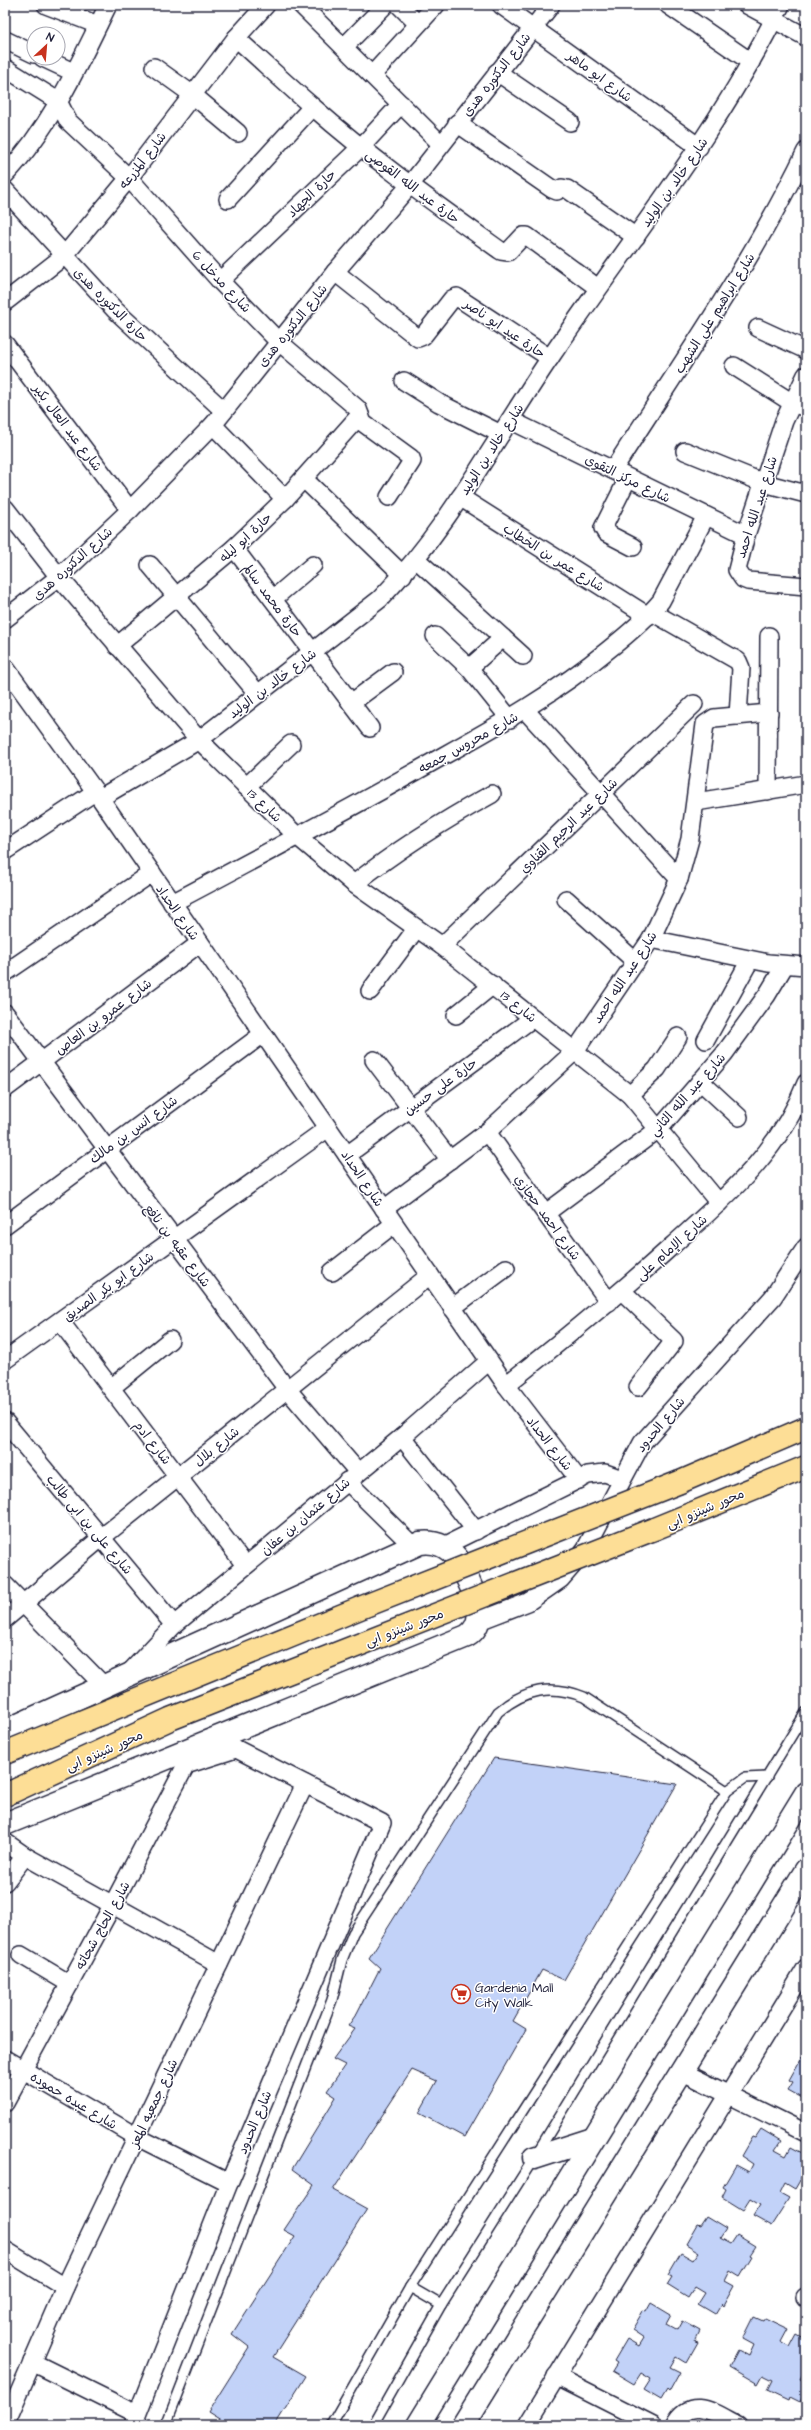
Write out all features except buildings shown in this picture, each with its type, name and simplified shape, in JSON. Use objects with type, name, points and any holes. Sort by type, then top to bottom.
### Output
[{"type":"main road","points":[[5,1753],[353,1611],[680,1482],[806,1428]]},
{"type":"main road","name":"محور شينزو ابى","points":[[5,1795],[170,1719],[654,1529],[806,1467]]},
{"type":"street","points":[[46,5],[98,25]]},
{"type":"street","points":[[5,175],[27,152],[46,124],[108,5]]},
{"type":"street","points":[[301,5],[441,144]]},
{"type":"street","points":[[344,47],[385,5]]},
{"type":"street","points":[[399,5],[418,24]]},
{"type":"street","points":[[372,75],[436,5]]},
{"type":"street","name":"شارع ابو ماهر","points":[[501,5],[699,147]]},
{"type":"street","name":"شارع الدكتوره هدى","points":[[5,619],[59,578],[130,510],[213,426],[278,341],[410,185],[457,123],[551,5]]},
{"type":"street","points":[[668,5],[751,62]]},
{"type":"street","points":[[747,5],[773,21],[806,37]]},
{"type":"street","name":"شارع خالد بن الوليد","points":[[5,851],[98,795],[199,740],[380,598],[403,575],[460,498],[550,358],[699,147],[751,62],[781,5]]},
{"type":"street","name":"شارع المزرعه","points":[[5,302],[64,256],[129,178],[236,38],[264,6]]},
{"type":"street","name":"حارة عبد الله القوصى","points":[[236,38],[312,107],[361,147],[410,185],[501,251],[508,252],[523,236],[527,236],[598,288]]},
{"type":"street","points":[[5,40],[26,50]]},
{"type":"street","points":[[60,66],[73,72]]},
{"type":"street","points":[[154,67],[193,95],[238,133]]},
{"type":"street","points":[[5,68],[58,101]]},
{"type":"street","points":[[497,72],[570,122]]},
{"type":"street","name":"شارع مدخل 6","points":[[58,101],[68,121],[129,178],[220,281],[278,341],[358,409],[363,423],[412,458],[412,461],[389,497]]},
{"type":"street","name":"حارة الجهاد","points":[[220,281],[361,147],[401,104]]},
{"type":"street","points":[[228,199],[312,107]]},
{"type":"street","points":[[457,123],[552,189],[557,191],[562,188],[567,189],[636,237]]},
{"type":"street","name":"شارع ابراهيم علي الشهب","points":[[613,470],[685,362],[746,262],[781,203],[806,151]]},
{"type":"street","name":"حارة الدكتوره هدى","points":[[5,190],[64,256],[163,356],[224,411]]},
{"type":"street","name":"حارة عيد ابو ناصر","points":[[335,272],[418,338],[423,336],[452,299],[457,296],[550,358]]},
{"type":"street","points":[[758,328],[806,350]]},
{"type":"street","name":"شارع عبد العال بكير","points":[[5,344],[130,510]]},
{"type":"street","points":[[734,366],[799,406]]},
{"type":"street","name":"شارع عبد الله احمد","points":[[806,375],[799,406],[764,483],[746,535],[737,570],[743,579],[806,586]]},
{"type":"street","points":[[404,381],[439,403],[501,434]]},
{"type":"street","name":"حارة ابو ليله","points":[[117,646],[178,598],[234,548],[285,499],[360,416]]},
{"type":"street","name":"شارع مركز التقوى","points":[[510,420],[746,535]]},
{"type":"street","points":[[213,426],[285,499]]},
{"type":"street","points":[[685,451],[764,483],[806,494]]},
{"type":"street","points":[[628,478],[603,528],[606,533],[633,547]]},
{"type":"street","points":[[304,479],[403,575]]},
{"type":"street","name":"شارع عمر بن الخطاب","points":[[460,498],[650,614],[738,661],[741,668],[738,716]]},
{"type":"street","name":"شارع 13","points":[[5,508],[59,578],[117,646],[199,740],[246,787],[297,836],[354,884],[442,946],[630,1095],[660,1128],[719,1203]]},
{"type":"street","name":"شارع محروس جمعه","points":[[172,903],[510,719],[588,666],[650,614],[661,601],[706,516]]},
{"type":"street","name":"حارة محمد سالم","points":[[234,548],[370,728]]},
{"type":"street","points":[[416,559],[523,656]]},
{"type":"street","points":[[150,565],[258,694]]},
{"type":"street","points":[[273,599],[313,565]]},
{"type":"street","points":[[434,636],[469,668],[510,719]]},
{"type":"street","points":[[768,791],[769,636]]},
{"type":"street","points":[[469,668],[503,638]]},
{"type":"street","name":"شارع الحداد","points":[[5,667],[98,795],[489,1361],[579,1480]]},
{"type":"street","points":[[351,704],[393,672]]},
{"type":"street","name":"شارع عبد الرحيم القناوي","points":[[442,946],[694,704]]},
{"type":"street","points":[[525,710],[679,879]]},
{"type":"street","name":"شارع عبد الله احمد","points":[[384,1209],[487,1132],[574,1051],[651,940],[679,879],[690,840],[705,724],[714,718],[769,713]]},
{"type":"street","points":[[246,787],[291,744]]},
{"type":"street","points":[[696,802],[806,784]]},
{"type":"street","points":[[354,884],[416,838],[492,794]]},
{"type":"street","name":"شارع الحداد","points":[[5,973],[152,873]]},
{"type":"street","points":[[566,899],[636,962]]},
{"type":"street","points":[[370,991],[416,929]]},
{"type":"street","points":[[651,940],[750,960],[785,965],[806,966]]},
{"type":"street","name":"شارع عمرو بن العاص","points":[[5,1089],[200,943]]},
{"type":"street","points":[[706,1040],[750,960]]},
{"type":"street","name":"شارع عبد الله الثاني","points":[[546,1214],[660,1128],[746,1025],[785,965]]},
{"type":"street","points":[[456,1014],[493,985]]},
{"type":"street","name":"شارع عقبه بن نافع","points":[[5,1013],[105,1149],[352,1477],[413,1546]]},
{"type":"street","name":"حارة على حسين","points":[[347,1155],[533,1018]]},
{"type":"street","name":"شارع انس بن مالك","points":[[5,1225],[105,1149],[263,1034]]},
{"type":"street","points":[[630,1095],[657,1069],[678,1037]]},
{"type":"street","points":[[374,1060],[450,1160]]},
{"type":"street","points":[[700,1081],[739,1117]]},
{"type":"street","name":"شارع الإمام على","points":[[506,1385],[622,1291],[751,1173],[778,1138],[800,1099],[806,1083]]},
{"type":"street","name":"شارع ابو بكر الصديق","points":[[5,1360],[328,1128]]},
{"type":"street","name":"شارع احمد حجازي","points":[[487,1132],[609,1302]]},
{"type":"street","points":[[332,1272],[394,1224]]},
{"type":"street","name":"شارع الحدود","points":[[479,1621],[528,1602],[561,1579],[586,1548],[634,1454],[650,1432],[774,1298],[806,1247]]},
{"type":"street","points":[[452,1308],[506,1268]]},
{"type":"street","name":"شارع بلال","points":[[5,1619],[102,1538],[430,1275]]},
{"type":"street","points":[[622,1291],[674,1341],[638,1387]]},
{"type":"street","name":"شارع ادم","points":[[60,1321],[245,1565]]},
{"type":"street","points":[[111,1388],[170,1340]]},
{"type":"street","name":"شارع عثمان بن عفان","points":[[126,1676],[174,1625],[402,1437],[489,1361]]},
{"type":"street","name":"شارع على بن ابى طالب","points":[[5,1422],[174,1625]]},
{"type":"street","points":[[402,1437],[476,1531]]},
{"type":"street","points":[[444,1546],[596,1473],[605,1473],[622,1479]]},
{"type":"street","points":[[5,1731],[413,1546],[428,1542],[444,1546],[457,1558],[479,1608],[479,1621],[477,1627],[467,1636],[5,1824]]},
{"type":"street","points":[[5,1585],[104,1686]]},
{"type":"street","points":[[205,1742],[236,1749],[305,1784]]},
{"type":"street","name":"شارع الحاج شحاته","points":[[5,2103],[22,2069],[113,1904],[186,1765],[205,1742]]},
{"type":"street","points":[[186,1765],[236,1749]]},
{"type":"street","name":"شارع الحدود","points":[[135,2420],[229,2182],[338,1923],[382,1823],[305,1784]]},
{"type":"street","name":"شارع جمعيه المعز","points":[[5,2425],[65,2288],[305,1784]]},
{"type":"street","points":[[418,2425],[806,1793]]},
{"type":"street","points":[[5,1842],[25,1856],[219,1964]]},
{"type":"street","points":[[5,1882],[25,1856]]},
{"type":"street","points":[[463,2425],[806,1870]]},
{"type":"street","points":[[20,1955],[70,1984]]},
{"type":"street","points":[[527,2425],[806,1968]]},
{"type":"street","name":"شارع عبده حموده","points":[[5,2059],[137,2137],[229,2182]]},
{"type":"street","points":[[681,2071],[806,2133]]},
{"type":"street","points":[[534,2158],[593,2139]]},
{"type":"street","points":[[5,2250],[65,2288]]},
{"type":"street","points":[[32,2362],[135,2420]]},
{"type":"street","points":[[556,2376],[653,2425]]},
{"type":"street","points":[[675,2425],[683,2414],[698,2408],[707,2410],[738,2425]]},
{"type":"lane","points":[[166,2425],[332,2000],[342,1960],[353,1933],[498,1712],[510,1702],[539,1690],[570,1691],[584,1697],[727,1791]]},
{"type":"lane","points":[[373,2425],[441,2305],[534,2158],[806,1712]]},
{"type":"lane","points":[[331,2425],[410,2287],[727,1791],[745,1778],[767,1776]]},
{"type":"lane","points":[[410,2287],[441,2305]]},
{"type":"place","name":"Gardenia Mall City Walk","points":[[461,1994]]}]
